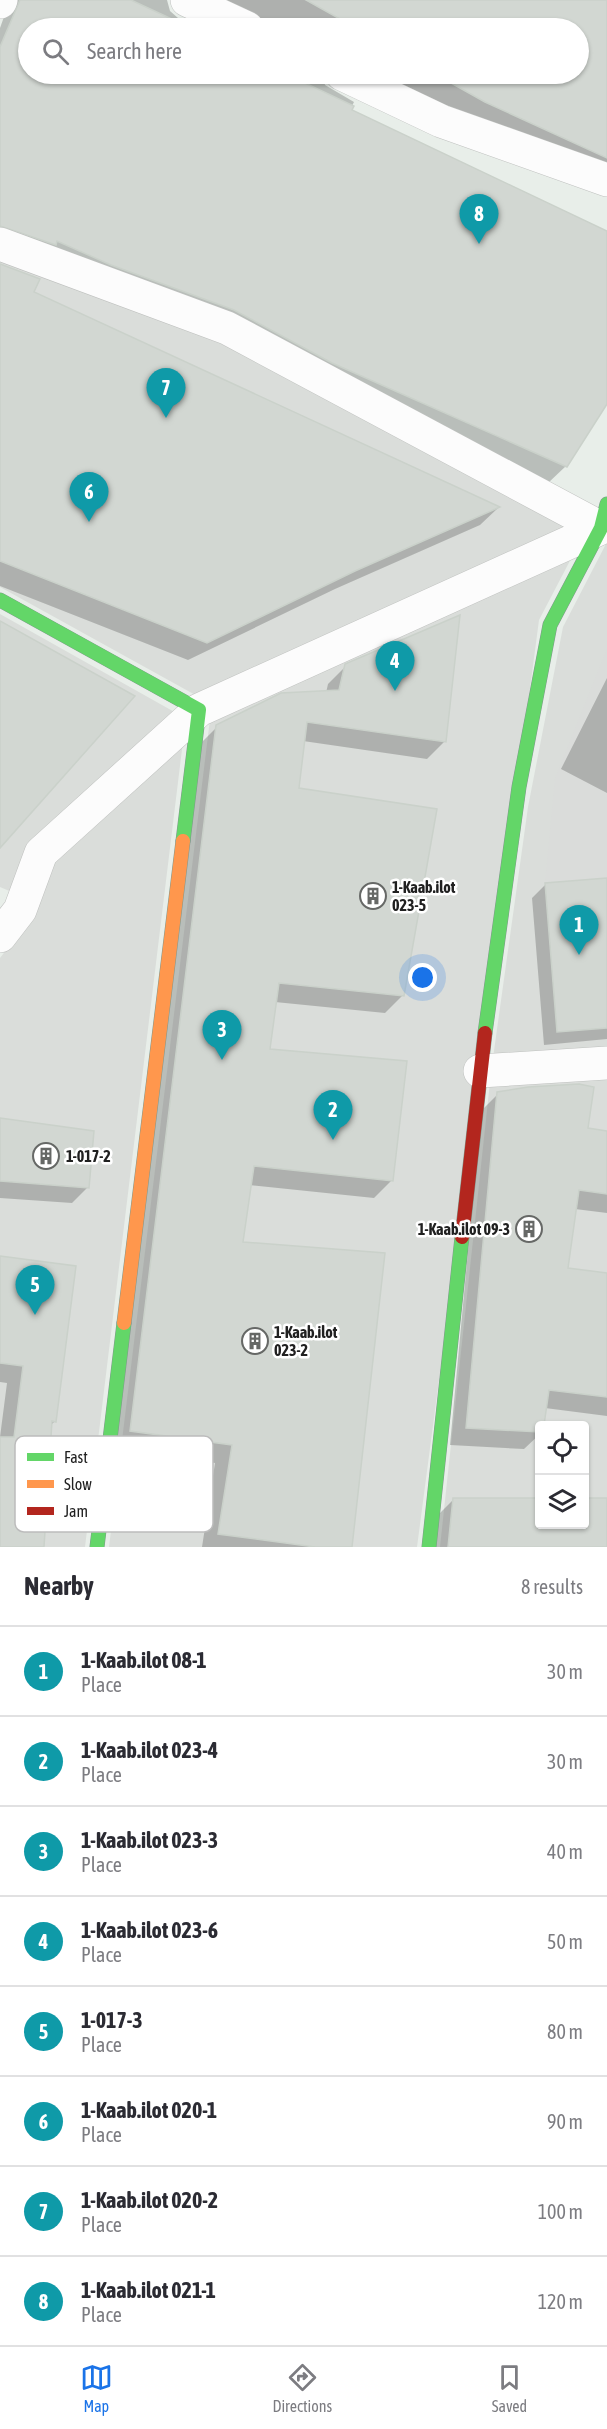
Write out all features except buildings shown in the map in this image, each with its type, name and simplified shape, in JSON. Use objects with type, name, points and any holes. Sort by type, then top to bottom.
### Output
[{"type":"street","points":[[187,0],[226,18]]},
{"type":"street","points":[[363,84],[441,121],[607,180]]},
{"type":"street","points":[[0,244],[227,328],[604,516]]},
{"type":"street","points":[[0,936],[10,906],[41,853],[199,710],[604,516]]},
{"type":"street","points":[[429,1547],[480,1071],[519,787],[550,625],[604,516]]},
{"type":"street","points":[[0,600],[199,710]]},
{"type":"street","points":[[111,1436],[199,710]]},
{"type":"street","points":[[480,1071],[607,1063]]},
{"type":"street","points":[[97,1547],[99,1532]]},
{"type":"shaded area","points":[[213,0],[607,0],[607,168],[442,109],[388,84],[589,84],[589,18],[252,18]]},
{"type":"shaded area","points":[[0,257],[220,338],[573,526],[199,697],[0,587]]},
{"type":"shaded area","points":[[607,542],[607,1048],[493,1058],[528,807],[563,627]]},
{"type":"shaded area","points":[[574,553],[539,620],[417,1547],[109,1547],[111,1532],[213,1532],[213,1436],[123,1436],[210,719]]},
{"type":"shaded area","points":[[0,614],[178,714],[14,893],[0,887]]},
{"type":"shaded area","points":[[607,648],[607,878],[545,883],[555,778]]},
{"type":"shaded area","points":[[183,741],[98,1436],[15,1436],[15,1532],[87,1532],[85,1547],[0,1547],[0,958],[31,918],[51,860]]},
{"type":"shaded area","points":[[607,1075],[607,1547],[440,1547],[490,1082]]},
{"type":"traffic: fast","points":[[485,1033],[519,787],[550,625],[601,528],[607,504]]},
{"type":"traffic: fast","points":[[0,600],[199,710],[183,841]]},
{"type":"traffic: fast","points":[[429,1547],[462,1237]]},
{"type":"traffic: fast","points":[[110,1436],[124,1323]]},
{"type":"traffic: fast","points":[[97,1547],[99,1532]]},
{"type":"traffic: slow","points":[[124,1323],[183,841]]},
{"type":"traffic: jam","points":[[462,1237],[485,1033]]},
{"type":"place","name":"1-Kaab.ilot 021-1","points":[[479,244]]},
{"type":"place","name":"1-Kaab.ilot 020-2","points":[[166,418]]},
{"type":"place","name":"1-Kaab.ilot 020-1","points":[[89,522]]},
{"type":"place","name":"1-Kaab.ilot 023-6","points":[[395,691]]},
{"type":"place","name":"1-Kaab.ilot 023-5","points":[[373,896]]},
{"type":"place","name":"1-Kaab.ilot 08-1","points":[[579,955]]},
{"type":"place","name":"1-Kaab.ilot 023-3","points":[[222,1060]]},
{"type":"place","name":"1-Kaab.ilot 023-4","points":[[333,1140]]},
{"type":"place","name":"1-017-2","points":[[46,1156]]},
{"type":"place","name":"1-Kaab.ilot 09-3","points":[[529,1229]]},
{"type":"place","name":"1-017-3","points":[[35,1315]]},
{"type":"place","name":"1-Kaab.ilot 023-2","points":[[255,1341]]}]
